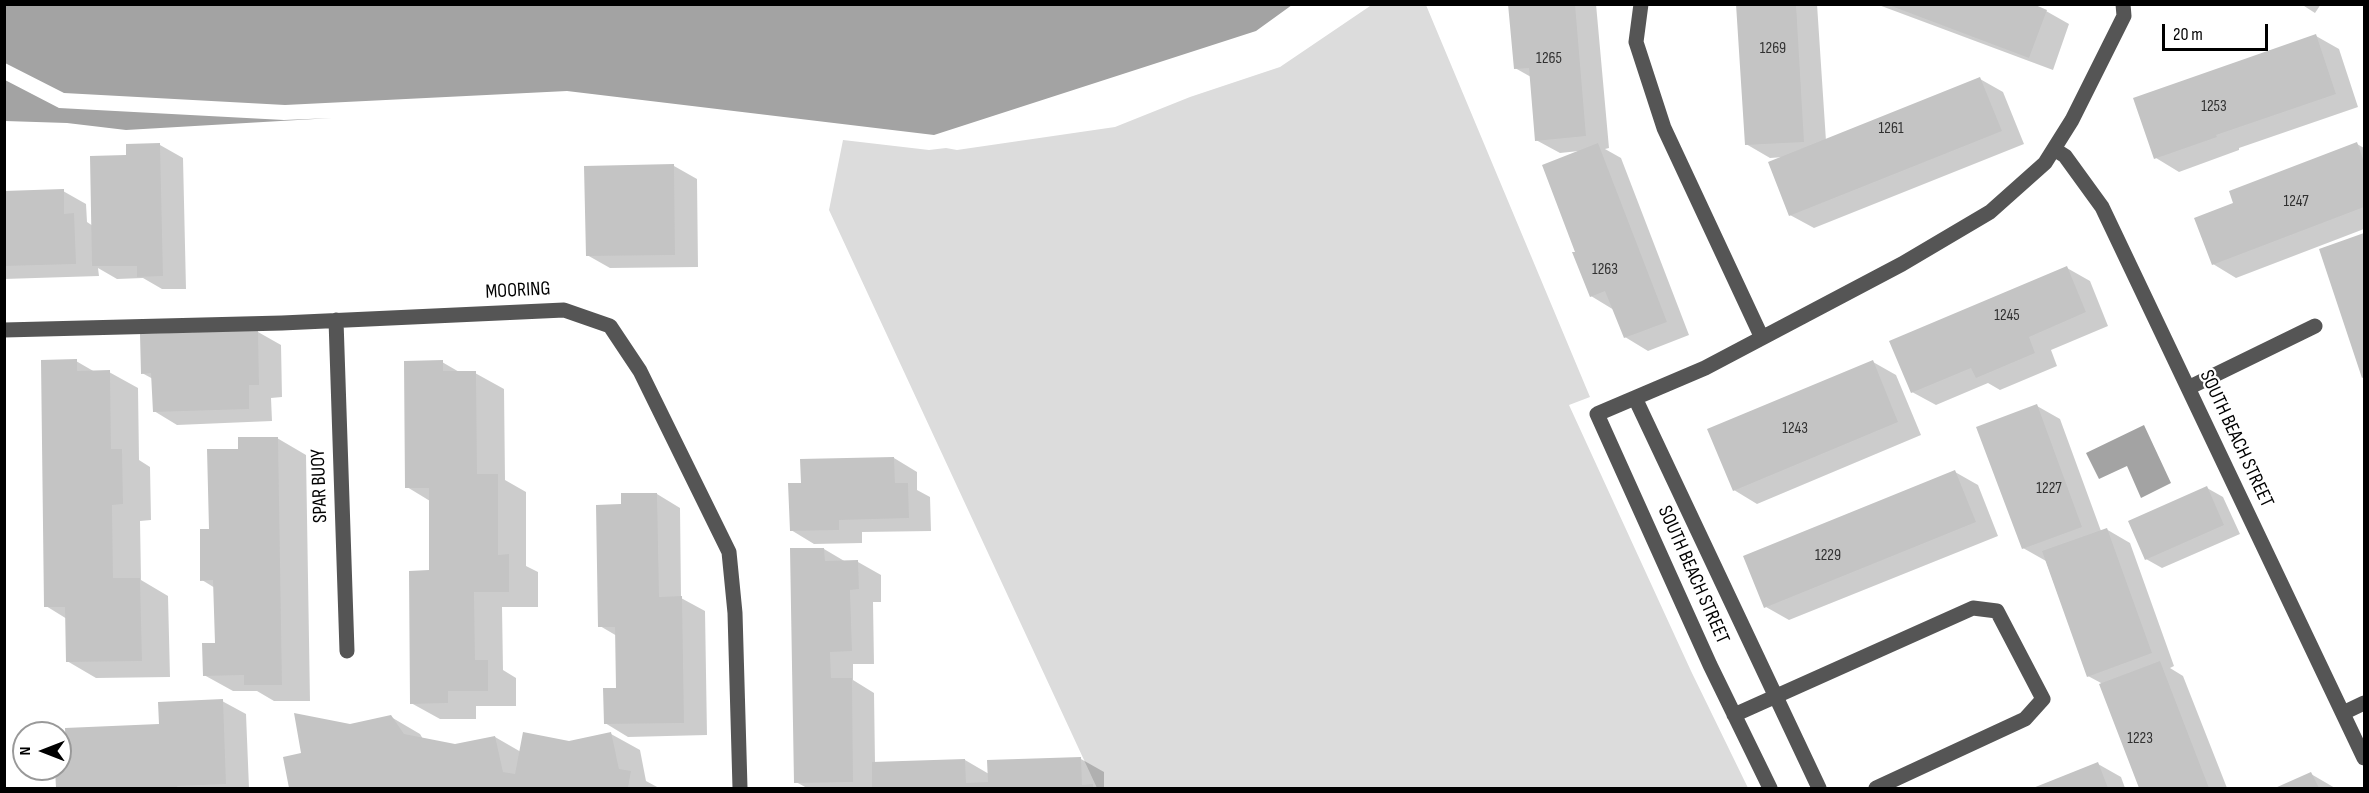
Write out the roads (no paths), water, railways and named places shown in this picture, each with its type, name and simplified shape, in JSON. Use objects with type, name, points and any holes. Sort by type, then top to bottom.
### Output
[{"type":"street","points":[[1641,4],[1636,42],[1664,128],[1762,338]]},
{"type":"street","name":"SOUTH BEACH STREET","points":[[1770,789],[1734,716],[1597,414],[1705,368],[1902,264],[1990,212],[2045,163],[2054,149],[2072,120],[2124,16],[2123,4]]},
{"type":"street","name":"SOUTH BEACH STREET","points":[[2054,149],[2065,156],[2102,207],[2364,758]]},
{"type":"street","name":"MOORING","points":[[4,330],[336,320],[564,310],[610,326],[640,371],[729,552],[735,613],[740,789]]},
{"type":"street","name":"SPAR BUOY","points":[[336,320],[347,651]]},
{"type":"street","points":[[2188,388],[2315,326]]},
{"type":"street","name":"SOUTH BEACH STREET","points":[[1635,398],[1820,789]]},
{"type":"street","points":[[1734,716],[1973,608],[1997,611],[2043,699],[2025,719],[1876,789]]},
{"type":"street","points":[[2343,713],[2364,703]]}]
